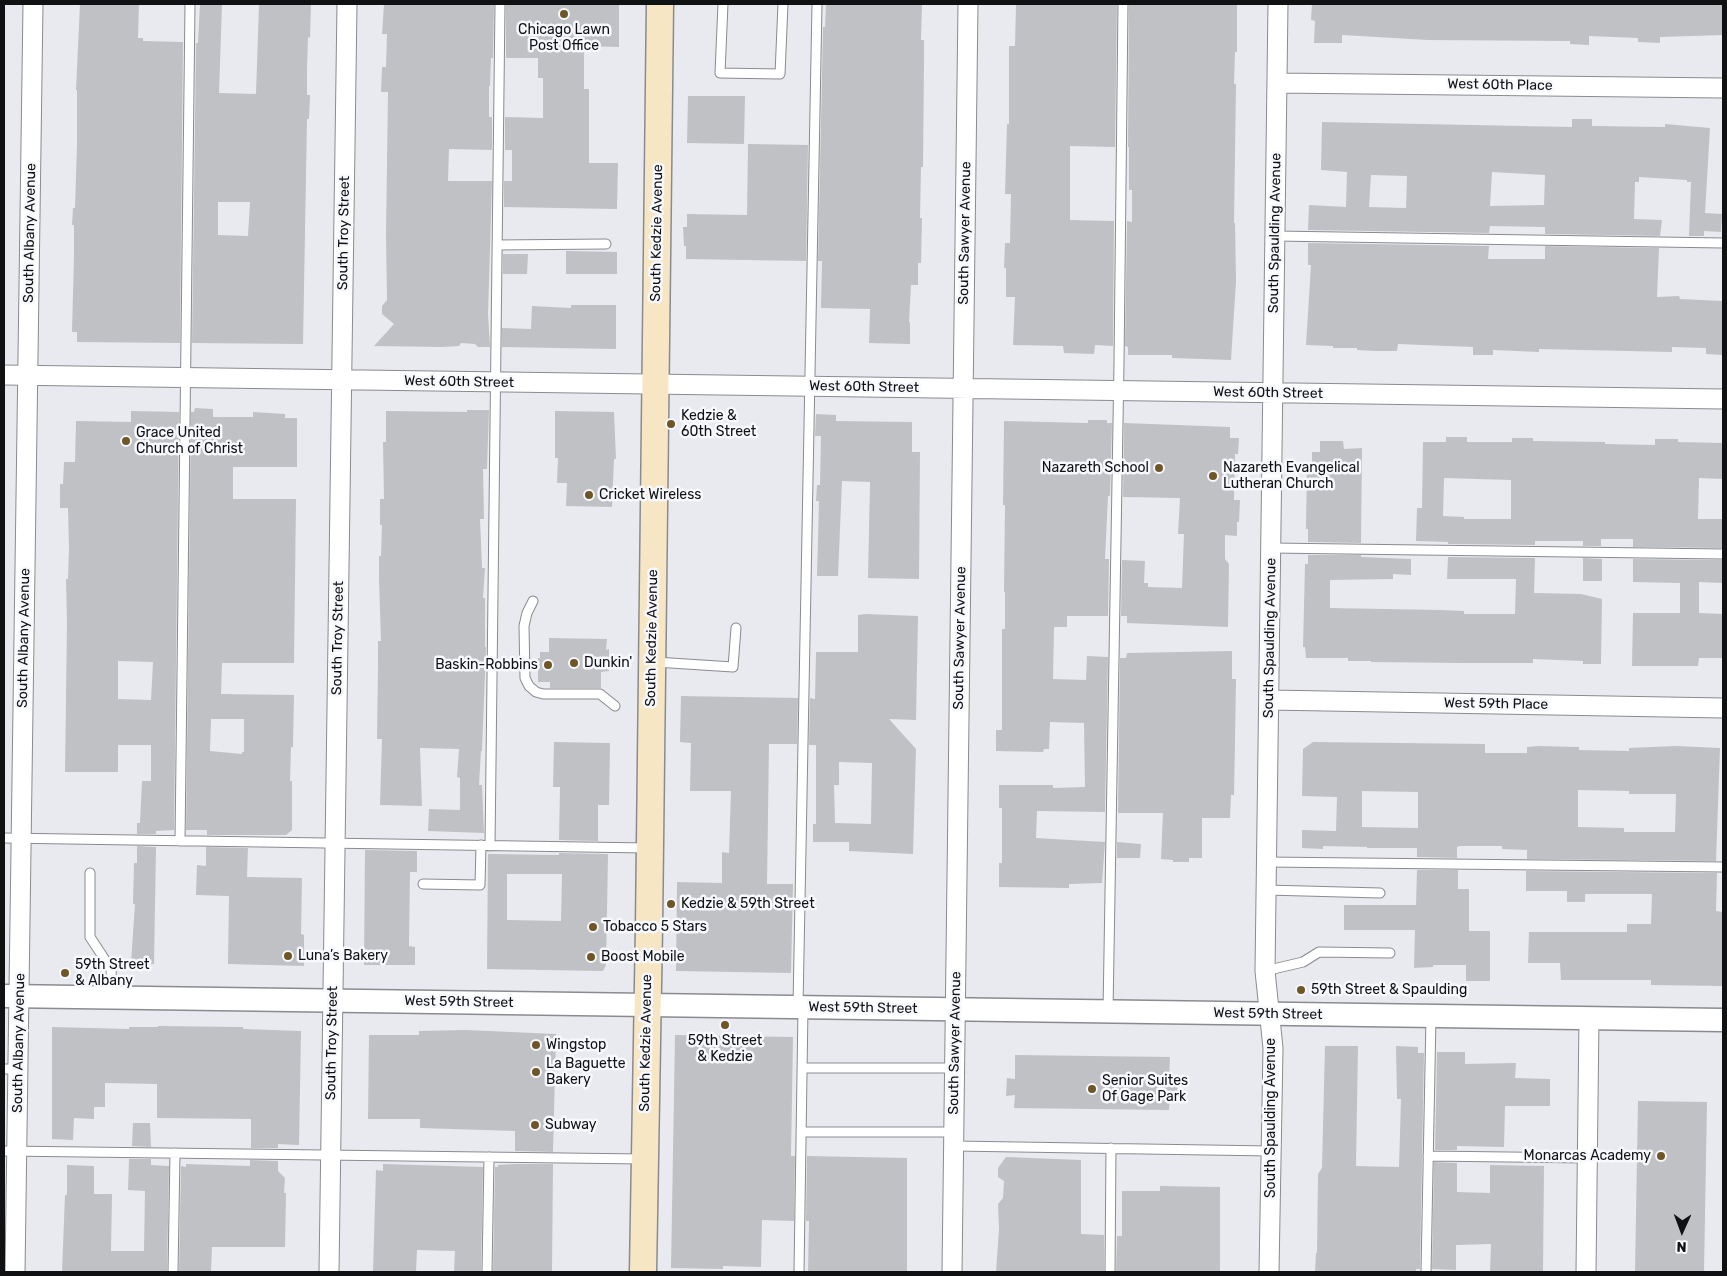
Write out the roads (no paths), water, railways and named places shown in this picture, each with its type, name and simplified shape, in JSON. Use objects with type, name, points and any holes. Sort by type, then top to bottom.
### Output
[{"type":"main road","name":"South Kedzie Avenue","points":[[643,1272],[660,4]]},
{"type":"street","name":"South Albany Avenue","points":[[15,1272],[10,1152],[12,839],[28,376],[33,4]]},
{"type":"street","name":"South Troy Street","points":[[329,1272],[347,4]]},
{"type":"street","name":"South Sawyer Avenue","points":[[952,1272],[968,4]]},
{"type":"street","name":"South Spaulding Avenue","points":[[1270,1272],[1273,1048],[1265,971],[1278,4]]},
{"type":"street","name":"West 60th Place","points":[[1277,83],[1723,88]]},
{"type":"street","name":"West 60th Street","points":[[4,375],[1723,399]]},
{"type":"street","name":"West 59th Place","points":[[1269,700],[1723,708]]},
{"type":"street","name":"West 59th Street","points":[[11,996],[1723,1020]]},
{"type":"street","points":[[1586,1272],[1590,1018]]},
{"type":"lane","points":[[180,841],[190,4]]},
{"type":"lane","points":[[423,884],[480,885],[486,845],[496,382],[500,4]]},
{"type":"lane","points":[[723,4],[720,73],[780,74],[783,4]]},
{"type":"lane","points":[[799,1272],[802,1068],[800,1007],[817,4]]},
{"type":"lane","points":[[1108,1012],[1119,391],[1123,4]]},
{"type":"lane","points":[[1275,236],[1723,243]]},
{"type":"lane","points":[[498,245],[606,244]]},
{"type":"lane","points":[[1271,548],[1723,554]]},
{"type":"lane","points":[[533,602],[527,613],[524,626],[525,678],[529,686],[536,692],[543,694],[600,694],[615,706]]},
{"type":"lane","points":[[652,662],[733,667],[736,628]]},
{"type":"lane","points":[[12,839],[650,848]]},
{"type":"lane","points":[[1266,862],[1723,866]]},
{"type":"lane","points":[[90,873],[90,937],[111,969],[112,998]]},
{"type":"lane","points":[[1266,890],[1380,893]]},
{"type":"lane","points":[[1265,971],[1303,962],[1319,952],[1390,953]]},
{"type":"lane","points":[[1426,1272],[1431,1016]]},
{"type":"lane","points":[[802,1068],[955,1068]]},
{"type":"lane","points":[[801,1132],[1110,1148],[1271,1151]]},
{"type":"lane","points":[[1110,1148],[1110,1272]]},
{"type":"lane","points":[[10,1152],[644,1159]]},
{"type":"lane","points":[[173,1272],[175,1153]]},
{"type":"lane","points":[[1428,1156],[1587,1158]]},
{"type":"lane","points":[[487,1272],[489,1158]]},
{"type":"place","name":"Chicago Lawn Post Office","points":[[564,14]]},
{"type":"place","name":"Kedzie & 60th Street","points":[[671,424]]},
{"type":"place","name":"Grace United Church of Christ","points":[[126,441]]},
{"type":"place","name":"Nazareth School","points":[[1159,468]]},
{"type":"place","name":"Nazareth Evangelical Lutheran Church","points":[[1213,476]]},
{"type":"place","name":"Cricket Wireless","points":[[589,495]]},
{"type":"place","name":"Dunkin'","points":[[574,663]]},
{"type":"place","name":"Baskin-Robbins","points":[[548,665]]},
{"type":"place","name":"Kedzie & 59th Street","points":[[671,904]]},
{"type":"place","name":"Tobacco 5 Stars","points":[[593,927]]},
{"type":"place","name":"Luna’s Bakery","points":[[288,956]]},
{"type":"place","name":"Boost Mobile","points":[[591,957]]},
{"type":"place","name":"59th Street & Albany","points":[[65,973]]},
{"type":"place","name":"59th Street & Spaulding","points":[[1301,990]]},
{"type":"place","name":"59th Street & Kedzie","points":[[725,1025]]},
{"type":"place","name":"Wingstop","points":[[536,1045]]},
{"type":"place","name":"La Baguette Bakery","points":[[536,1072]]},
{"type":"place","name":"Senior Suites Of Gage Park","points":[[1092,1089]]},
{"type":"place","name":"Subway","points":[[535,1125]]},
{"type":"place","name":"Monarcas Academy","points":[[1661,1156]]}]
